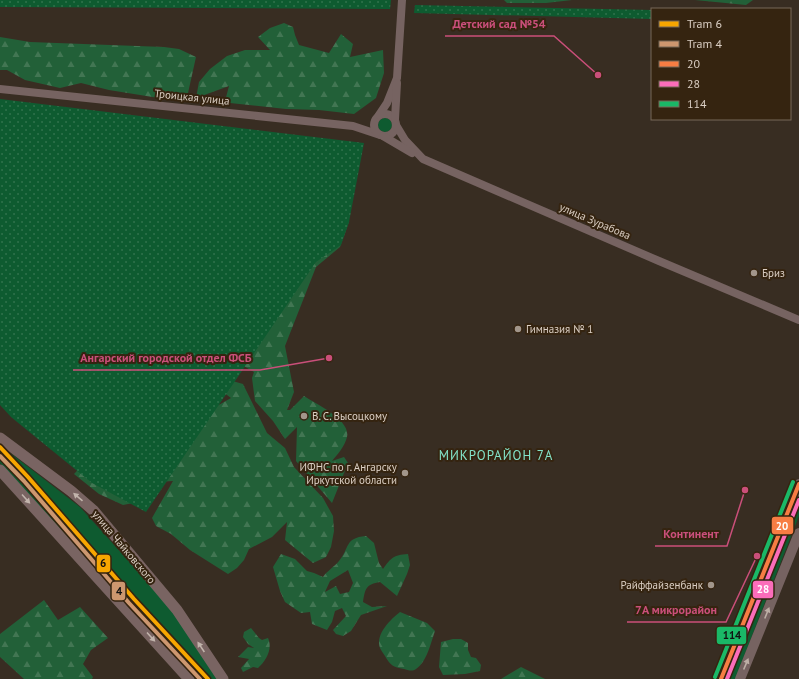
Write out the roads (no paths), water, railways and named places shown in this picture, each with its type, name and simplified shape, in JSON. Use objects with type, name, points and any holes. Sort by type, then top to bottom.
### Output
[{"type":"main road","name":"улица Чайковского","points":[[0,438],[94,511],[177,610],[223,679]]},
{"type":"main road","points":[[0,470],[189,679]]},
{"type":"street","points":[[397,78],[387,103],[374,123],[374,128],[381,135],[386,136],[392,134],[395,129],[402,0]]},
{"type":"street","name":"Троицкая улица","points":[[0,88],[353,126],[381,135],[423,159]]},
{"type":"street","points":[[353,126],[387,114],[395,122]]},
{"type":"street","name":"улица Зурабова","points":[[395,122],[406,142],[423,159],[799,320]]},
{"type":"street","points":[[721,679],[799,484]]},
{"type":"street","points":[[740,679],[799,533]]},
{"type":"tram line","name":"6","points":[[0,447],[134,599],[208,679]]},
{"type":"tram line","name":"4","points":[[0,456],[24,481],[129,603],[200,679]]},
{"type":"place","name":"Детский сад №54","points":[[598,75]]},
{"type":"place","name":"Бриз","points":[[754,273]]},
{"type":"place","name":"Гимназия № 1","points":[[518,329]]},
{"type":"place","name":"Ангарский городской отдел ФСБ","points":[[329,358]]},
{"type":"place","name":"В. С. Высоцкому","points":[[304,416]]},
{"type":"place","name":"ИФНС по г. Ангарску Иркутской области","points":[[405,473]]},
{"type":"place","name":"Континент","points":[[745,490]]},
{"type":"place","name":"7А микрорайон","points":[[757,556]]},
{"type":"place","name":"Райффайзенбанк","points":[[711,585]]},
{"type":"district","name":"МИКРОРАЙОН 7А","points":[[496,455]]}]
